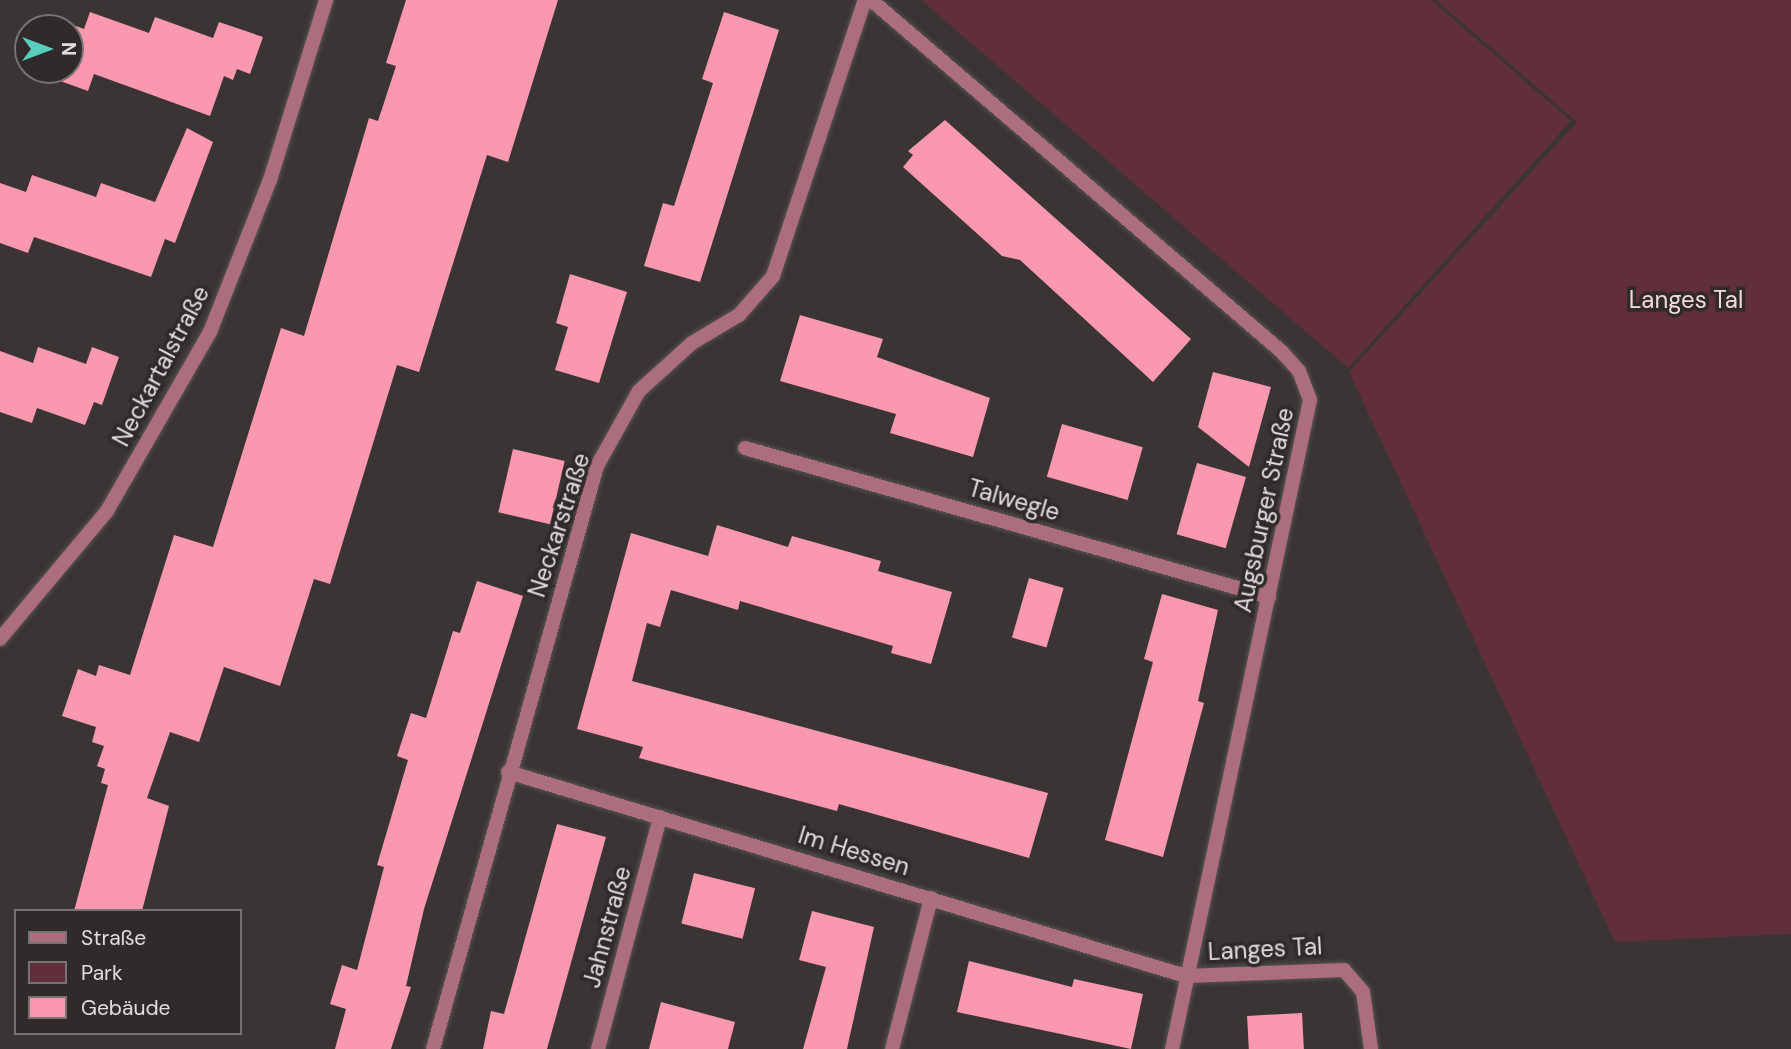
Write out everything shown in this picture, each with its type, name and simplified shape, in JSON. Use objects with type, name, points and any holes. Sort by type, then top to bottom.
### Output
[{"type":"street","name":"Neckartalstraße","points":[[0,639],[107,511],[210,332],[270,180],[326,0]]},
{"type":"street","name":"Neckarstraße","points":[[433,1049],[508,772],[597,466],[639,391],[692,344],[739,314],[773,276],[865,0]]},
{"type":"street","name":"Augsburger Straße","points":[[871,0],[1299,371],[1310,400],[1306,436],[1172,1049]]},
{"type":"street","name":"Talwegle","points":[[745,448],[1269,597]]},
{"type":"street","name":"Im Hessen","points":[[508,772],[1186,976]]},
{"type":"street","name":"Jahnstraße","points":[[598,1049],[660,817]]},
{"type":"street","points":[[892,1049],[931,898]]},
{"type":"street","name":"Langes Tal","points":[[1186,976],[1344,970],[1363,992],[1371,1049]]},
{"type":"green space","points":[[921,0],[1431,0],[1571,121],[1348,368]]},
{"type":"green space","points":[[1436,0],[1791,0],[1791,934],[1615,942],[1349,372],[1577,122]]},
{"type":"building","points":[[406,0],[558,0],[508,162],[487,155],[419,372],[397,365],[330,584],[314,579],[280,686],[224,667],[199,742],[170,732],[147,798],[169,806],[143,909],[75,909],[108,785],[101,783],[105,769],[97,766],[104,746],[92,742],[96,727],[62,716],[78,669],[96,676],[99,665],[130,675],[174,535],[213,547],[281,328],[304,336],[369,118],[378,121],[396,66],[386,63]]},
{"type":"building","points":[[90,12],[149,33],[155,17],[213,38],[219,22],[263,37],[250,74],[237,69],[233,80],[224,76],[210,116],[94,74],[88,91],[69,84],[84,84],[84,29]]},
{"type":"building","points":[[724,12],[779,30],[700,282],[644,266],[663,203],[674,206],[713,83],[702,79]]},
{"type":"building","points":[[945,120],[1191,339],[1153,382],[1020,260],[1002,256],[903,167],[913,155],[908,151]]},
{"type":"building","points":[[187,128],[213,142],[175,243],[165,239],[151,277],[34,237],[28,253],[0,243],[0,183],[26,192],[32,175],[96,197],[101,183],[155,202]]},
{"type":"building","points":[[570,274],[627,292],[599,383],[555,370],[568,327],[556,323]]},
{"type":"building","points":[[800,315],[883,339],[877,357],[990,398],[973,457],[890,433],[896,414],[780,381]]},
{"type":"building","points":[[38,347],[86,364],[92,347],[119,357],[102,405],[94,402],[85,425],[37,408],[32,423],[0,412],[0,351],[33,363]]},
{"type":"building","points":[[1213,372],[1271,387],[1249,467],[1198,427]]},
{"type":"building","points":[[1062,424],[1143,447],[1128,500],[1047,477]]},
{"type":"building","points":[[513,449],[565,461],[550,524],[498,512]]},
{"type":"building","points":[[1197,463],[1246,477],[1226,548],[1177,534]]},
{"type":"building","points":[[717,525],[788,547],[792,536],[881,561],[878,571],[952,592],[931,664],[891,653],[893,646],[740,601],[738,610],[671,590],[660,627],[647,623],[632,681],[1048,793],[1029,858],[839,804],[837,811],[639,758],[643,747],[577,729],[631,533],[708,556]]},
{"type":"building","points":[[1029,578],[1064,588],[1047,648],[1012,638]]},
{"type":"building","points":[[477,581],[523,596],[424,909],[406,986],[411,987],[391,1049],[335,1049],[346,1009],[330,1004],[342,965],[357,970],[384,867],[377,865],[408,760],[397,756],[411,713],[426,718],[453,631],[460,633]]},
{"type":"building","points":[[1162,594],[1218,610],[1198,701],[1204,703],[1163,857],[1105,840],[1153,662],[1144,659]]},
{"type":"building","points":[[557,824],[606,837],[547,1049],[483,1049],[491,1011],[504,1014]]},
{"type":"building","points":[[694,873],[755,888],[743,939],[681,923]]},
{"type":"building","points":[[812,911],[874,927],[847,1049],[803,1049],[826,967],[799,960]]},
{"type":"building","points":[[969,961],[1072,987],[1074,979],[1143,994],[1131,1049],[957,1012]]},
{"type":"building","points":[[661,1002],[735,1022],[728,1049],[649,1049]]},
{"type":"building","points":[[1302,1013],[1304,1049],[1249,1049],[1247,1016]]}]
